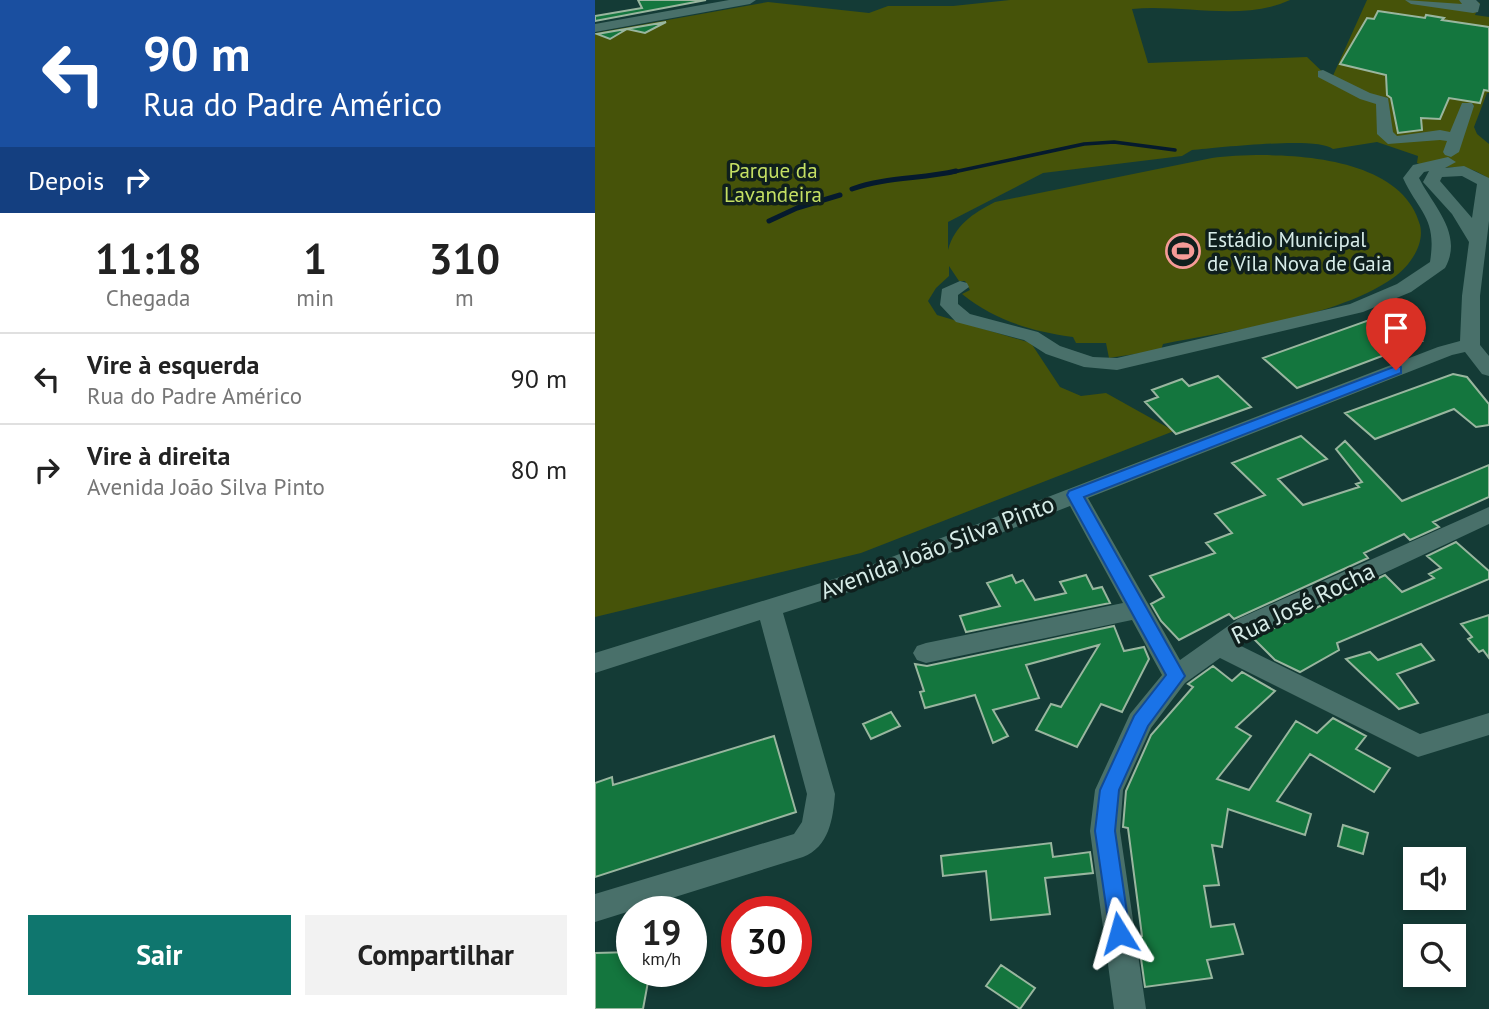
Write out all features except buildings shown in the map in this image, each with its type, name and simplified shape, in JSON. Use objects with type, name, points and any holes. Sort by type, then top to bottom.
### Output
[{"type":"street","points":[[595,28],[750,0]]},
{"type":"street","points":[[1411,0],[1473,9],[1474,4],[1465,0]]},
{"type":"street","points":[[1323,74],[1365,96],[1383,101],[1385,134],[1394,141],[1440,135],[1455,137]]},
{"type":"street","points":[[1451,166],[1455,137],[1467,107]]},
{"type":"street","points":[[1451,166],[1436,173],[1431,181],[1475,206]]},
{"type":"street","points":[[960,287],[949,293],[950,305],[963,318],[1031,336],[1053,350],[1091,363],[1117,364],[1356,308],[1404,288],[1439,264],[1444,238],[1439,219],[1416,190],[1411,178],[1419,168],[1451,166],[1481,179],[1485,184],[1475,206],[1478,242],[1471,296],[1471,345],[1489,370]]},
{"type":"street","name":"Avenida João Silva Pinto","points":[[595,663],[846,584],[1445,351],[1471,345]]},
{"type":"street","points":[[1075,495],[1176,676]]},
{"type":"street","name":"Rua José Rocha","points":[[1130,1009],[1105,831],[1109,790],[1140,722],[1176,676],[1247,626],[1489,515]]},
{"type":"street","points":[[595,908],[803,844],[811,839],[821,794],[769,608]]},
{"type":"street","points":[[926,653],[1139,609]]},
{"type":"street","points":[[1218,646],[1418,746],[1489,724]]},
{"type":"green space","name":"Parque da Lavandeira","points":[[1010,0],[1290,0],[1253,10],[1132,9],[1148,63],[1307,57],[1331,80],[1367,0],[1472,0],[1480,3],[1475,15],[1489,17],[1489,93],[1474,127],[1477,134],[1489,144],[1489,179],[1479,172],[1460,167],[1426,166],[1417,163],[1418,156],[1377,142],[1333,149],[1308,143],[1244,145],[1192,150],[1182,156],[1043,173],[948,222],[948,250],[965,221],[995,202],[1212,158],[1267,155],[1331,161],[1361,169],[1388,182],[1408,201],[1420,225],[1420,240],[1410,262],[1393,278],[1370,292],[1343,303],[1282,321],[1163,344],[1161,350],[1109,358],[1106,343],[1076,343],[1073,337],[1028,328],[988,311],[962,294],[970,290],[965,281],[959,281],[949,266],[949,276],[936,288],[928,301],[937,315],[1031,343],[1060,387],[1081,396],[1106,393],[1174,431],[861,553],[595,617],[595,33],[768,2],[869,13],[888,6],[953,6]]},
{"type":"waterway","points":[[949,173],[1084,144],[1114,142],[1175,150]]},
{"type":"waterway","points":[[852,189],[877,182],[956,171]]},
{"type":"waterway","points":[[769,221],[797,208],[840,195]]},
{"type":"place","name":"Estádio Municipal de Vila Nova de Gaia","points":[[1183,251]]},
{"type":"route","points":[[1119,933],[1105,831],[1109,790],[1140,722],[1176,676],[1075,495],[1396,370]]}]
